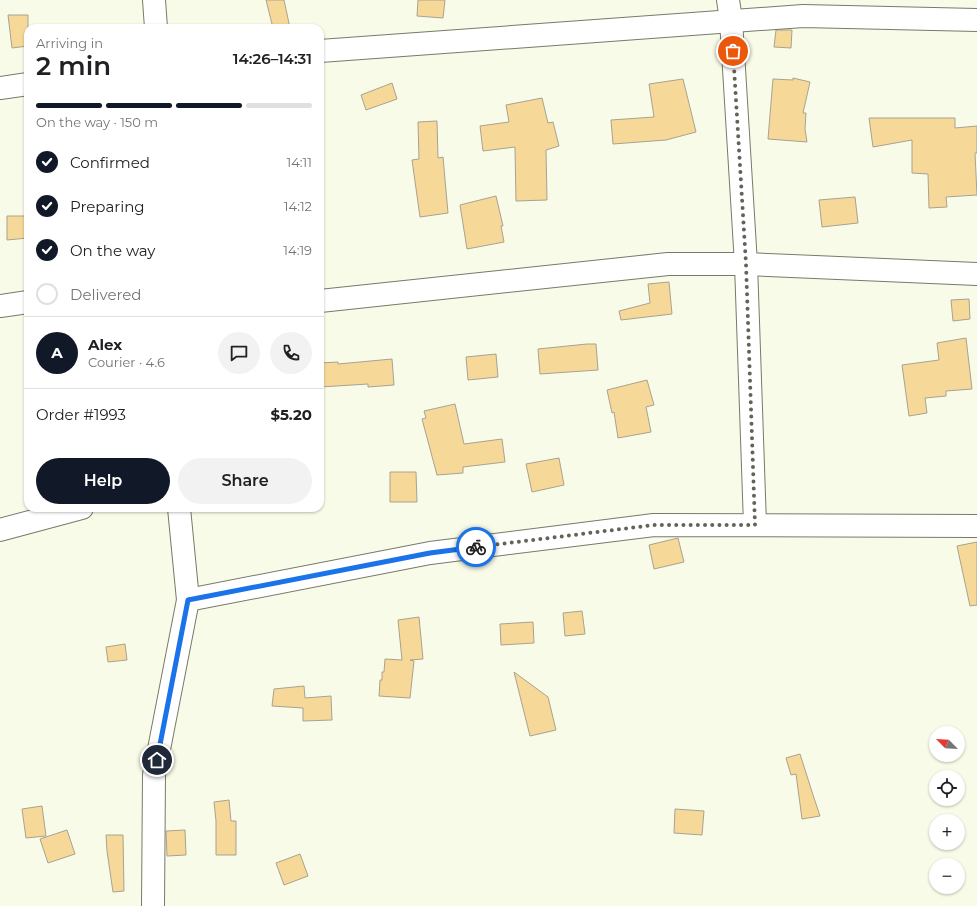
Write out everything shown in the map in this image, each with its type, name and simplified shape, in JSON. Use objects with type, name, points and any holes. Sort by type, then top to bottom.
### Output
[{"type":"street","points":[[154,0],[156,24]]},
{"type":"street","points":[[730,10],[746,264],[755,525]]},
{"type":"street","points":[[324,51],[730,10],[803,16],[977,20]]},
{"type":"street","points":[[0,88],[24,85]]},
{"type":"street","points":[[324,301],[668,264],[746,264],[977,274]]},
{"type":"street","points":[[0,306],[24,303]]},
{"type":"street","points":[[0,530],[67,512]]},
{"type":"street","points":[[153,906],[154,775],[188,600],[179,512]]},
{"type":"street","points":[[188,600],[430,553],[654,525],[977,526]]},
{"type":"street","points":[[755,525],[977,530]]},
{"type":"building","points":[[266,0],[284,0],[289,24],[272,24]]},
{"type":"building","points":[[418,0],[445,0],[443,18],[417,16]]},
{"type":"building","points":[[8,15],[28,15],[28,24],[24,24],[24,46],[12,48]]},
{"type":"building","points":[[776,30],[792,30],[791,48],[774,47]]},
{"type":"building","points":[[793,78],[810,82],[803,113],[806,113],[805,129],[807,142],[768,139],[773,79],[793,80]]},
{"type":"building","points":[[683,79],[696,132],[666,140],[613,144],[611,120],[654,117],[649,84]]},
{"type":"building","points":[[392,83],[397,99],[366,110],[361,95]]},
{"type":"building","points":[[542,98],[548,123],[553,122],[559,146],[546,150],[547,200],[516,201],[515,147],[483,151],[480,126],[509,122],[506,105]]},
{"type":"building","points":[[869,118],[955,118],[955,128],[977,126],[977,153],[975,153],[977,195],[946,197],[947,207],[929,208],[928,174],[912,173],[912,140],[873,147]]},
{"type":"building","points":[[437,121],[438,158],[443,157],[448,213],[420,217],[412,160],[419,159],[418,122]]},
{"type":"building","points":[[496,196],[503,226],[501,226],[504,242],[467,249],[460,205]]},
{"type":"building","points":[[855,197],[858,223],[822,227],[819,200]]},
{"type":"building","points":[[7,216],[24,216],[24,238],[7,240]]},
{"type":"building","points":[[669,282],[672,314],[621,320],[619,311],[650,303],[648,284]]},
{"type":"building","points":[[969,299],[970,319],[953,321],[951,300]]},
{"type":"building","points":[[966,338],[972,389],[946,391],[946,396],[925,398],[927,413],[909,416],[902,365],[939,360],[937,343]]},
{"type":"building","points":[[596,344],[598,370],[540,374],[538,349]]},
{"type":"building","points":[[496,354],[498,377],[468,380],[466,357]]},
{"type":"building","points":[[392,359],[394,385],[368,387],[368,384],[324,387],[324,363],[338,362],[338,364]]},
{"type":"building","points":[[647,380],[654,405],[646,407],[651,432],[618,438],[614,412],[612,413],[607,390]]},
{"type":"building","points":[[455,404],[464,444],[502,439],[505,462],[463,467],[463,473],[437,475],[422,419],[426,418],[424,411]]},
{"type":"building","points":[[559,458],[564,485],[532,492],[526,464]]},
{"type":"building","points":[[390,472],[416,472],[417,502],[390,502]]},
{"type":"building","points":[[678,538],[684,562],[654,569],[649,545]]},
{"type":"building","points":[[977,542],[977,605],[970,606],[957,546]]},
{"type":"building","points":[[582,611],[585,634],[565,636],[563,613]]},
{"type":"building","points":[[419,617],[423,659],[410,660],[414,661],[410,698],[379,696],[380,680],[382,680],[382,672],[384,672],[385,659],[402,660],[398,620]]},
{"type":"building","points":[[533,622],[534,643],[501,645],[500,624]]},
{"type":"building","points":[[125,644],[127,660],[108,662],[106,647]]},
{"type":"building","points":[[514,672],[548,697],[556,730],[530,736]]},
{"type":"building","points":[[304,686],[305,698],[331,696],[332,720],[303,721],[303,708],[272,706],[274,689]]},
{"type":"building","points":[[800,754],[820,816],[802,819],[796,774],[791,775],[786,758]]},
{"type":"building","points":[[229,800],[231,821],[236,821],[236,855],[216,855],[216,821],[214,802]]},
{"type":"building","points":[[42,806],[46,836],[26,838],[22,809]]},
{"type":"building","points":[[675,809],[704,811],[702,835],[674,833]]},
{"type":"building","points":[[67,830],[75,854],[48,863],[40,839]]},
{"type":"building","points":[[185,830],[186,855],[167,856],[166,831]]},
{"type":"building","points":[[106,835],[123,835],[124,891],[113,892]]},
{"type":"building","points":[[300,854],[308,876],[284,885],[276,863]]},
{"type":"way so far","points":[[476,547],[654,525],[755,525],[746,264],[733,51]]},
{"type":"route","points":[[157,760],[188,600],[430,553],[476,547]]}]
